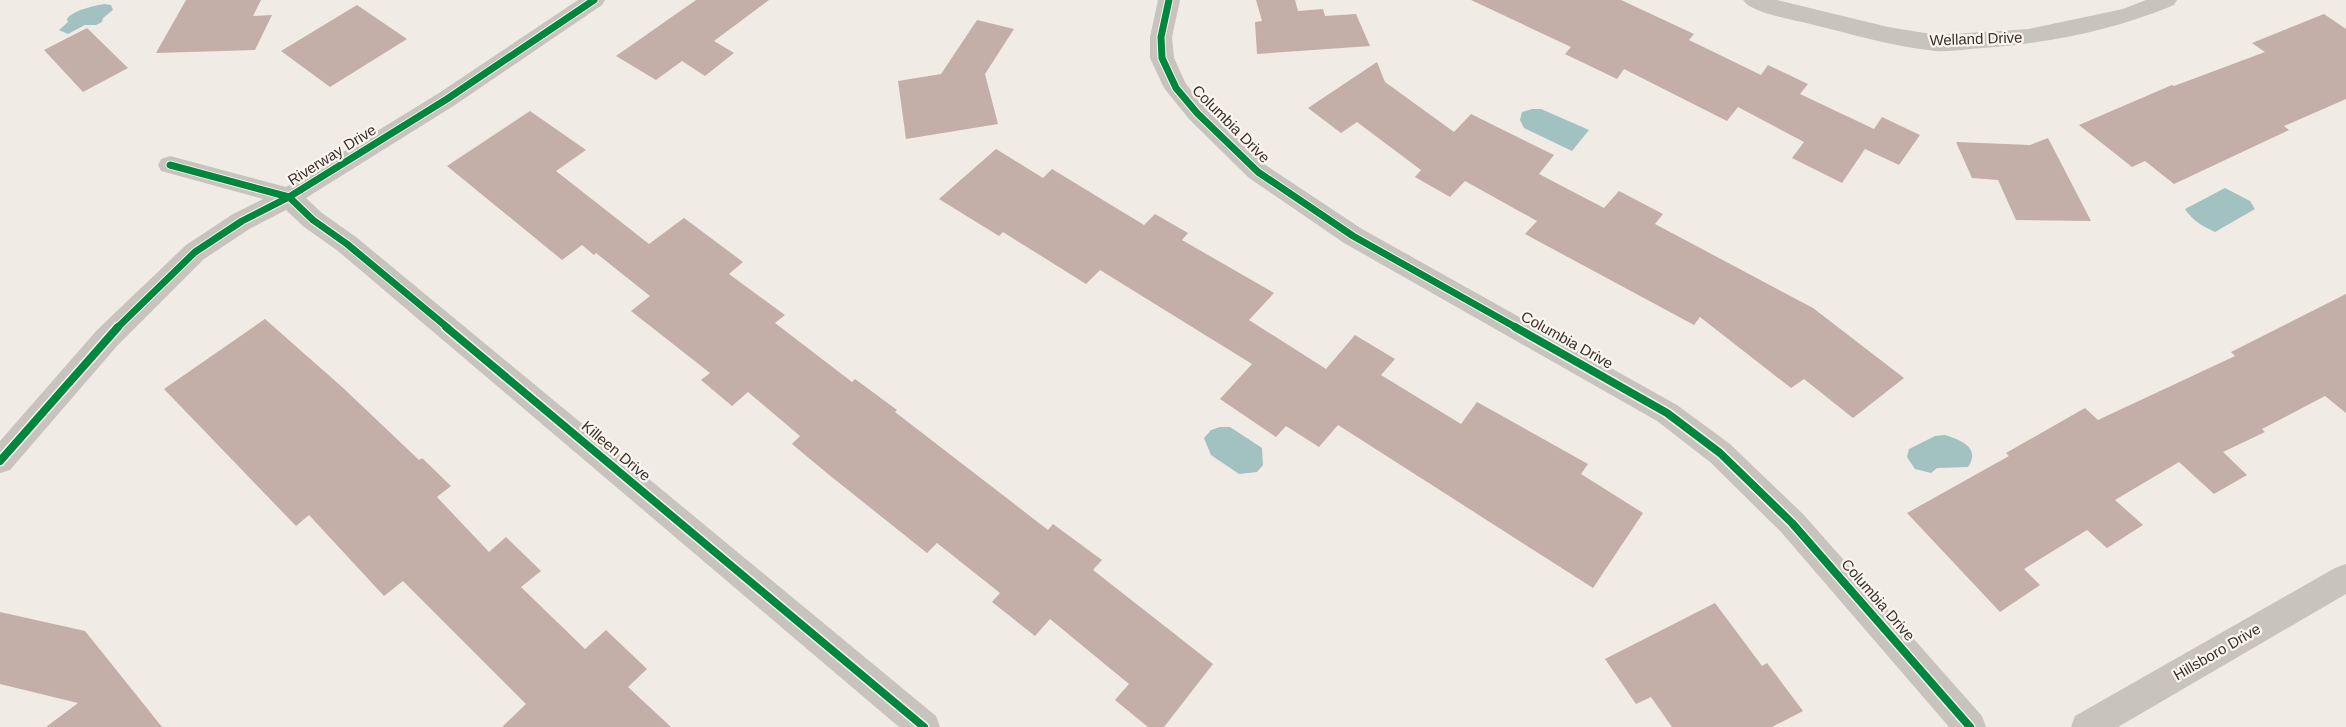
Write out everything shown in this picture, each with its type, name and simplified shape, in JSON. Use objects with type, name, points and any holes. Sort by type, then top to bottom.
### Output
[{"type":"street","name":"Riverway Drive","points":[[0,461],[107,338],[195,252],[242,221],[289,197],[447,99],[594,0]]},
{"type":"street","name":"Columbia Drive","points":[[1169,0],[1161,37],[1162,58],[1176,88],[1203,119],[1258,172],[1353,236],[1667,412],[1720,453],[1792,523],[1970,727]]},
{"type":"street","name":"Welland Drive","points":[[1754,0],[1777,8],[1888,35],[1937,43],[2029,37],[2078,28],[2130,15],[2166,0]]},
{"type":"street","points":[[170,165],[289,197]]},
{"type":"street","name":"Killeen Drive","points":[[289,197],[313,220],[354,251],[924,727]]},
{"type":"street","name":"Hillsboro Drive","points":[[2087,727],[2346,578]]},
{"type":"water","points":[[104,4],[111,5],[113,10],[103,18],[102,22],[96,25],[85,25],[68,34],[59,30],[74,13]]},
{"type":"water","points":[[1541,109],[1589,130],[1572,151],[1524,128],[1520,120],[1522,112]]},
{"type":"water","points":[[2225,188],[2250,201],[2255,209],[2215,232],[2198,223],[2185,209]]},
{"type":"water","points":[[1220,427],[1230,427],[1262,448],[1263,465],[1257,472],[1239,474],[1211,455],[1204,438],[1211,430]]},
{"type":"water","points":[[1945,435],[1963,442],[1971,450],[1972,455],[1968,467],[1937,468],[1931,473],[1915,469],[1907,457],[1909,449],[1935,436]]},
{"type":"building","points":[[186,0],[261,0],[253,16],[272,15],[255,50],[156,53]]},
{"type":"building","points":[[696,0],[769,0],[714,41],[734,53],[705,76],[682,61],[656,80],[616,56]]},
{"type":"building","points":[[1256,0],[1295,0],[1298,11],[1323,9],[1325,16],[1356,14],[1370,46],[1257,54],[1255,22],[1262,21]]},
{"type":"building","points":[[1471,0],[1621,0],[1694,34],[1689,40],[1761,75],[1768,65],[1808,84],[1800,94],[1874,129],[1882,117],[1920,135],[1899,165],[1865,149],[1842,183],[1792,158],[1804,142],[1738,107],[1727,121],[1624,69],[1617,79],[1565,54],[1571,47]]},
{"type":"building","points":[[357,5],[407,39],[330,87],[281,51]]},
{"type":"building","points":[[2324,14],[2346,29],[2346,99],[2284,126],[2289,130],[2174,184],[2145,161],[2132,167],[2079,125],[2172,85],[2174,86],[2265,52],[2252,43]]},
{"type":"building","points":[[977,20],[1014,29],[985,74],[998,124],[906,139],[898,81],[941,74]]},
{"type":"building","points":[[87,28],[128,68],[83,92],[44,50]]},
{"type":"building","points":[[1377,62],[1385,82],[1454,132],[1471,114],[1554,155],[1539,174],[1604,208],[1619,191],[1663,214],[1655,224],[1813,308],[1904,378],[1853,418],[1804,379],[1791,388],[1700,317],[1694,325],[1525,234],[1537,221],[1465,181],[1450,197],[1415,177],[1421,170],[1357,122],[1341,133],[1308,108]]},
{"type":"building","points":[[530,111],[586,150],[556,171],[649,244],[684,218],[743,262],[729,274],[785,315],[775,323],[852,382],[855,379],[897,410],[895,412],[1048,530],[1053,524],[1102,560],[1093,570],[1213,664],[1164,727],[1148,727],[1115,700],[1129,684],[1050,619],[1035,636],[992,602],[1000,593],[937,543],[927,553],[828,474],[792,444],[800,436],[748,392],[732,406],[701,380],[710,373],[631,311],[650,296],[596,253],[594,255],[582,245],[562,260],[447,166]]},
{"type":"building","points":[[2048,138],[2091,221],[2016,220],[1998,180],[1972,178],[1956,142],[2030,145]]},
{"type":"building","points":[[996,149],[1043,178],[1052,169],[1144,225],[1155,214],[1188,233],[1182,240],[1274,293],[1249,320],[1326,369],[1355,335],[1395,359],[1381,375],[1461,424],[1477,402],[1588,464],[1581,474],[1643,513],[1593,588],[1338,425],[1319,447],[1286,426],[1276,437],[1220,399],[1252,364],[1100,270],[1086,284],[1003,232],[999,236],[939,199]]},
{"type":"building","points":[[2346,294],[2346,413],[2325,396],[2262,429],[2265,432],[2223,452],[2247,475],[2214,494],[2179,462],[2115,500],[2143,525],[2107,548],[2087,530],[2024,569],[2040,585],[2000,612],[1907,513],[2009,456],[2006,453],[2085,408],[2098,420],[2235,356],[2231,352]]},
{"type":"building","points":[[265,319],[342,387],[419,460],[422,458],[451,486],[437,497],[489,552],[506,537],[541,571],[521,587],[585,649],[606,630],[647,669],[628,687],[671,727],[502,727],[526,704],[403,581],[384,596],[309,515],[296,526],[164,389]]},
{"type":"building","points":[[1715,603],[1762,666],[1767,663],[1803,711],[1772,727],[1672,727],[1651,697],[1636,704],[1605,659]]},
{"type":"building","points":[[0,612],[85,631],[162,727],[46,727],[78,703],[0,684]]},
{"type":"cycle path","points":[[0,461],[107,338],[195,252],[242,221],[289,197],[447,99],[594,0]]},
{"type":"cycle path","points":[[1169,0],[1161,37],[1162,58],[1176,88],[1197,113],[1258,172],[1353,236],[1667,413],[1720,453],[1792,523],[1970,727]]},
{"type":"cycle path","points":[[170,165],[289,197],[313,220],[347,244],[924,727]]}]
